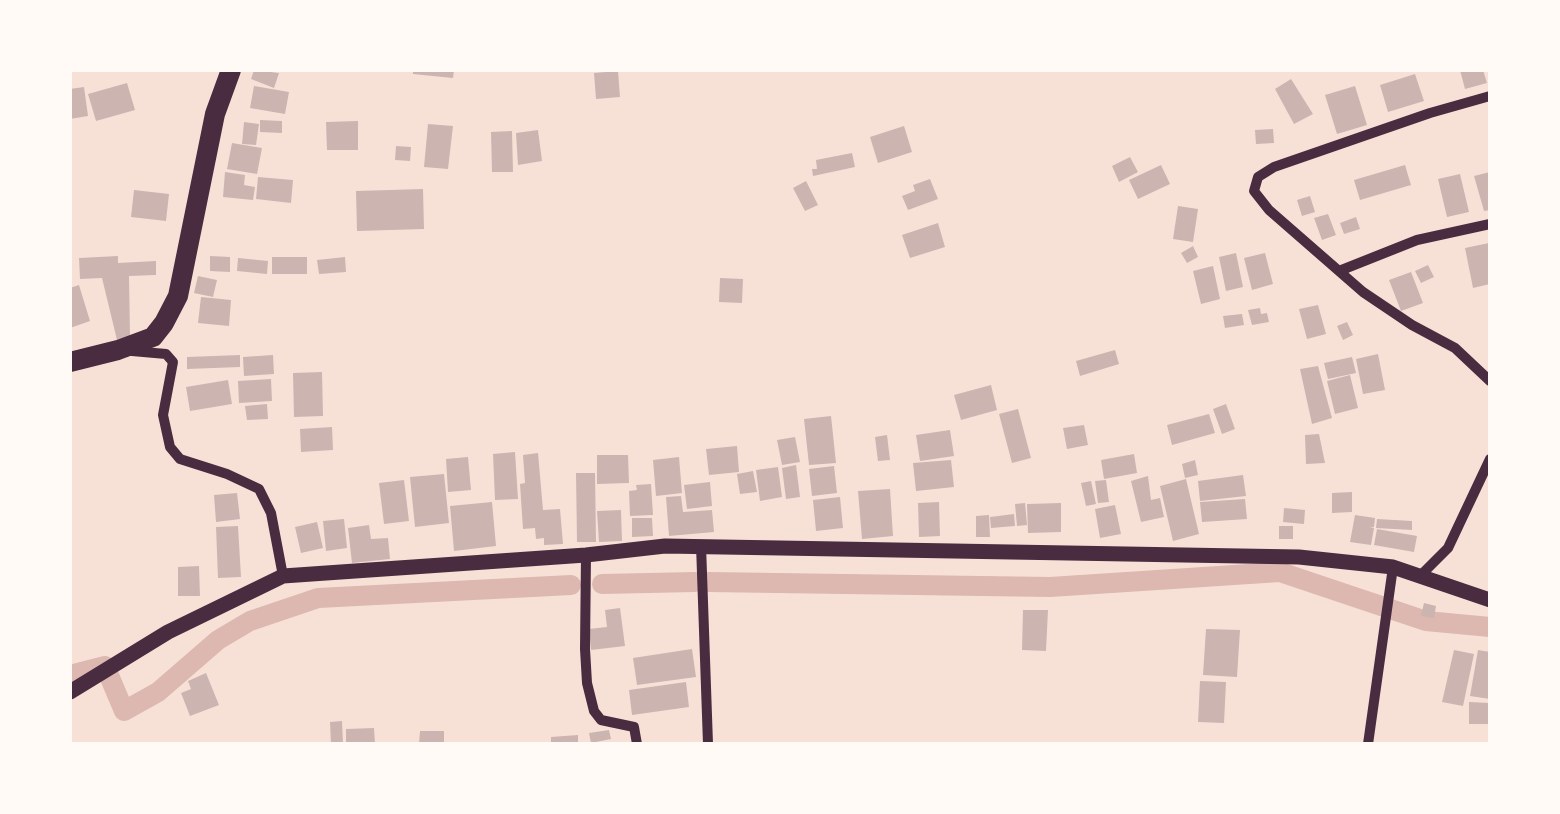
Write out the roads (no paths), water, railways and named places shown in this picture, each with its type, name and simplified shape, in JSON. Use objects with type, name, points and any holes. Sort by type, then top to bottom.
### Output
[{"type":"main road","points":[[70,362],[152,337],[178,296],[215,114],[231,70]]},
{"type":"street","points":[[1490,96],[1322,149],[1258,176],[1254,191],[1259,200],[1339,271],[1412,325],[1455,348],[1490,381]]},
{"type":"street","points":[[1339,271],[1416,240],[1490,224]]},
{"type":"street","points":[[118,350],[166,354],[173,362],[163,415],[170,447],[180,458],[260,489],[271,514],[283,576]]},
{"type":"street","points":[[1422,575],[1448,548],[1490,459]]},
{"type":"street","points":[[70,692],[168,632],[283,576],[701,546],[1299,557],[1393,567],[1490,600]]},
{"type":"street","points":[[701,546],[708,744]]},
{"type":"street","points":[[586,555],[585,649],[594,711],[601,720],[634,726],[637,744]]},
{"type":"street","points":[[1368,744],[1393,567]]},
{"type":"waterway","points":[[708,582],[1050,587],[1280,572],[1426,621],[1490,627]]},
{"type":"waterway","points":[[602,584],[695,582]]},
{"type":"waterway","points":[[70,675],[105,666],[124,711],[158,692],[218,640],[250,621],[318,598],[571,585]]}]
